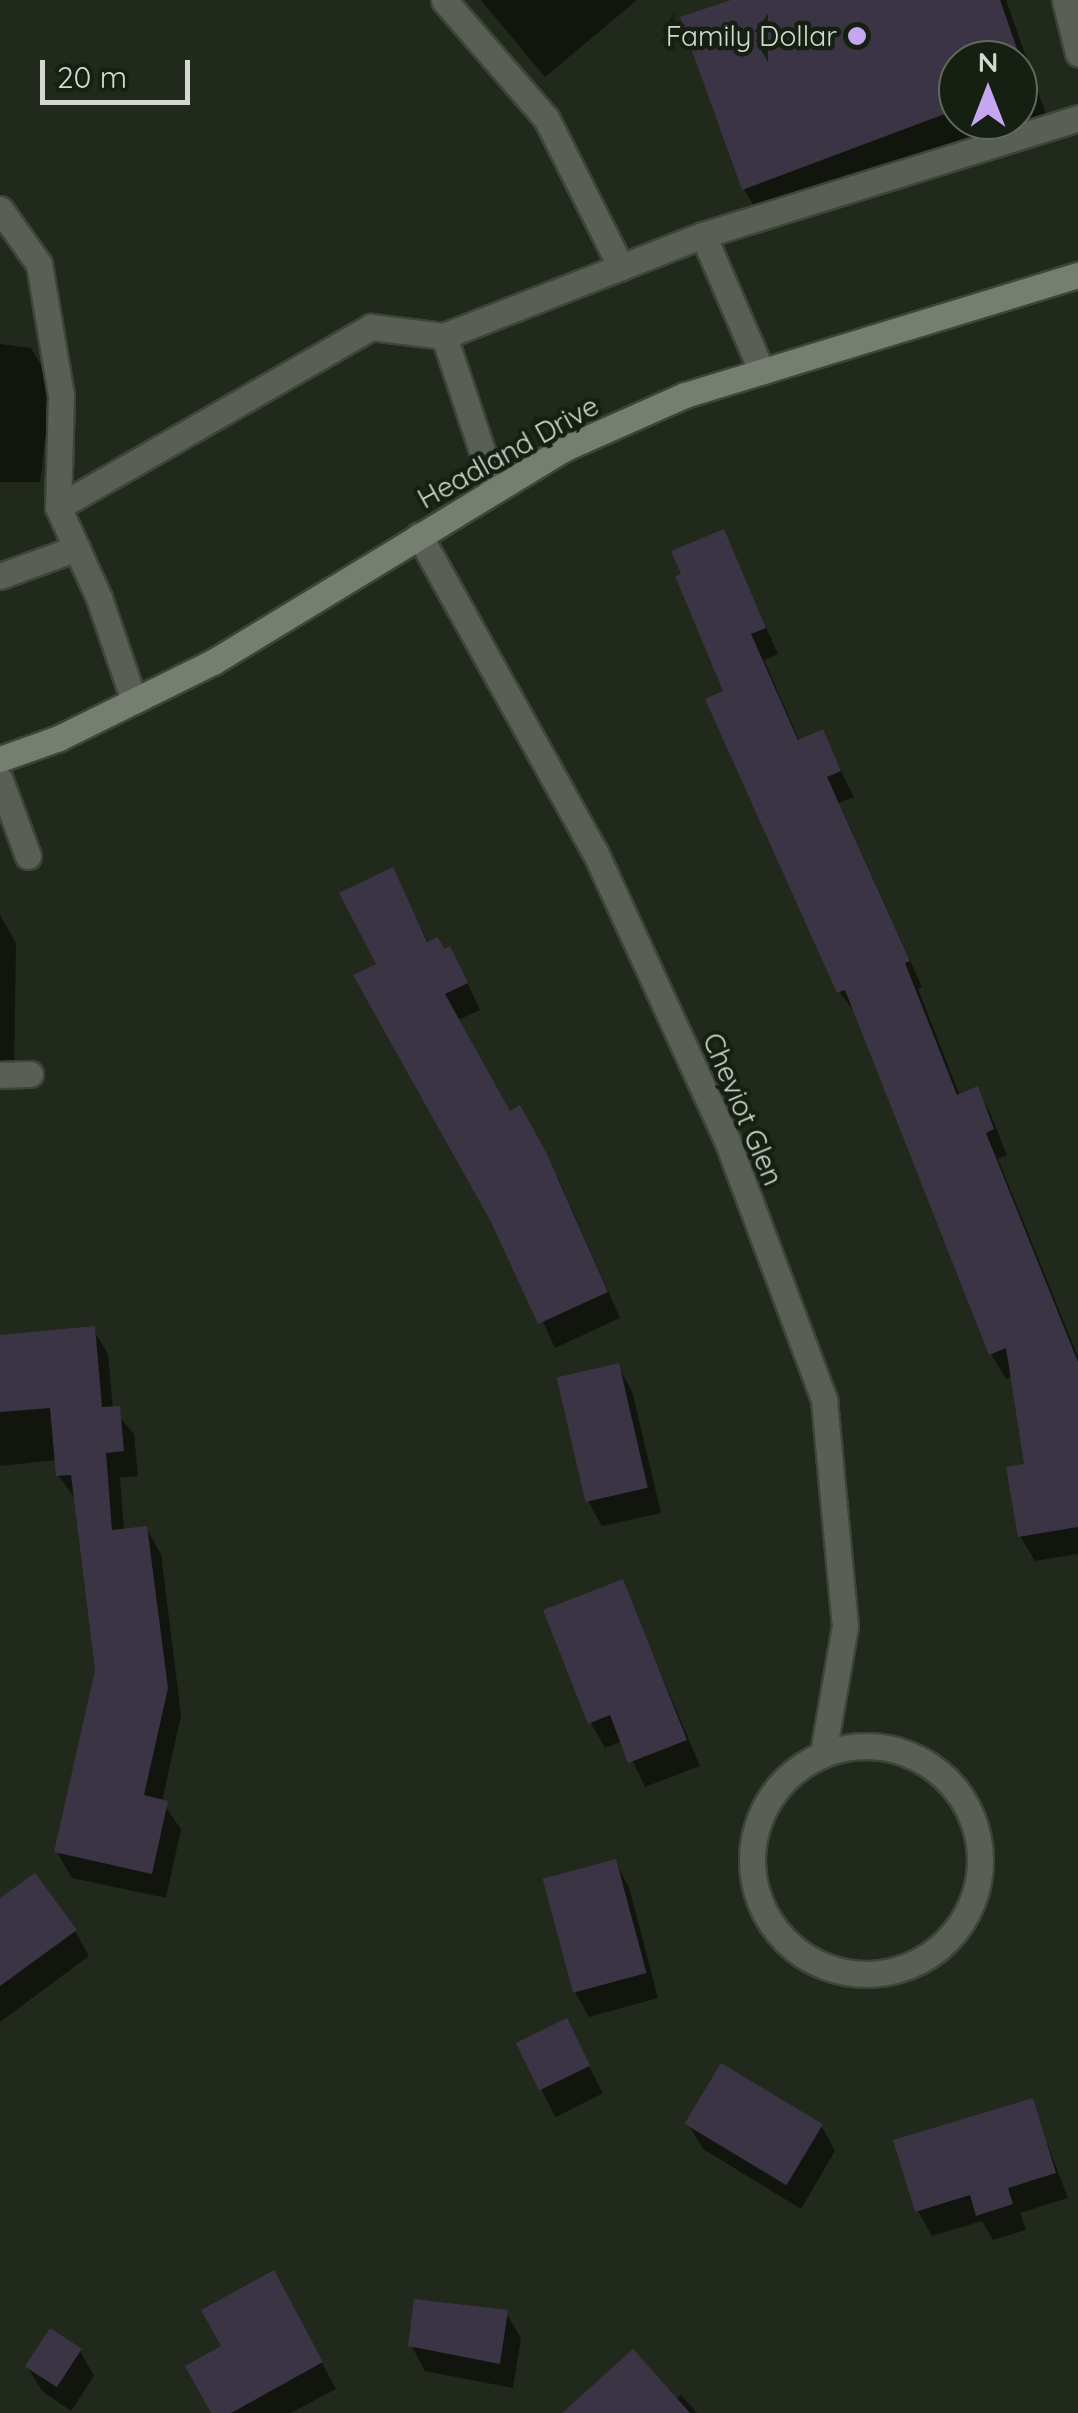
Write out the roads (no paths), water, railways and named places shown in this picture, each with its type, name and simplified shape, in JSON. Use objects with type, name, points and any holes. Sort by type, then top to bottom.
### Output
[{"type":"main road","name":"Headland Drive","points":[[0,759],[134,701],[212,662],[563,448],[685,396],[1078,276]]},
{"type":"street","points":[[444,0],[546,118],[621,267]]},
{"type":"street","points":[[1065,0],[1078,53]]},
{"type":"street","points":[[58,506],[370,327],[444,336],[703,236],[1078,118]]},
{"type":"street","points":[[0,209],[39,264],[62,395],[58,506],[134,701]]},
{"type":"street","points":[[703,236],[762,372]]},
{"type":"street","points":[[444,336],[495,490]]},
{"type":"street","name":"Cheviot Glen","points":[[419,535],[595,852],[727,1140],[824,1400],[845,1626],[822,1754]]},
{"type":"street","points":[[0,576],[77,548]]},
{"type":"street","points":[[0,780],[28,856]]},
{"type":"street","points":[[0,1075],[30,1074]]},
{"type":"street","points":[[852,1746],[910,1754],[936,1769],[973,1816],[981,1875],[972,1904],[958,1930],[910,1965],[881,1974],[822,1965],[775,1930],[760,1903],[752,1844],[760,1815],[786,1779],[822,1754],[852,1746]]},
{"type":"place","name":"Family Dollar","points":[[857,36]]}]
